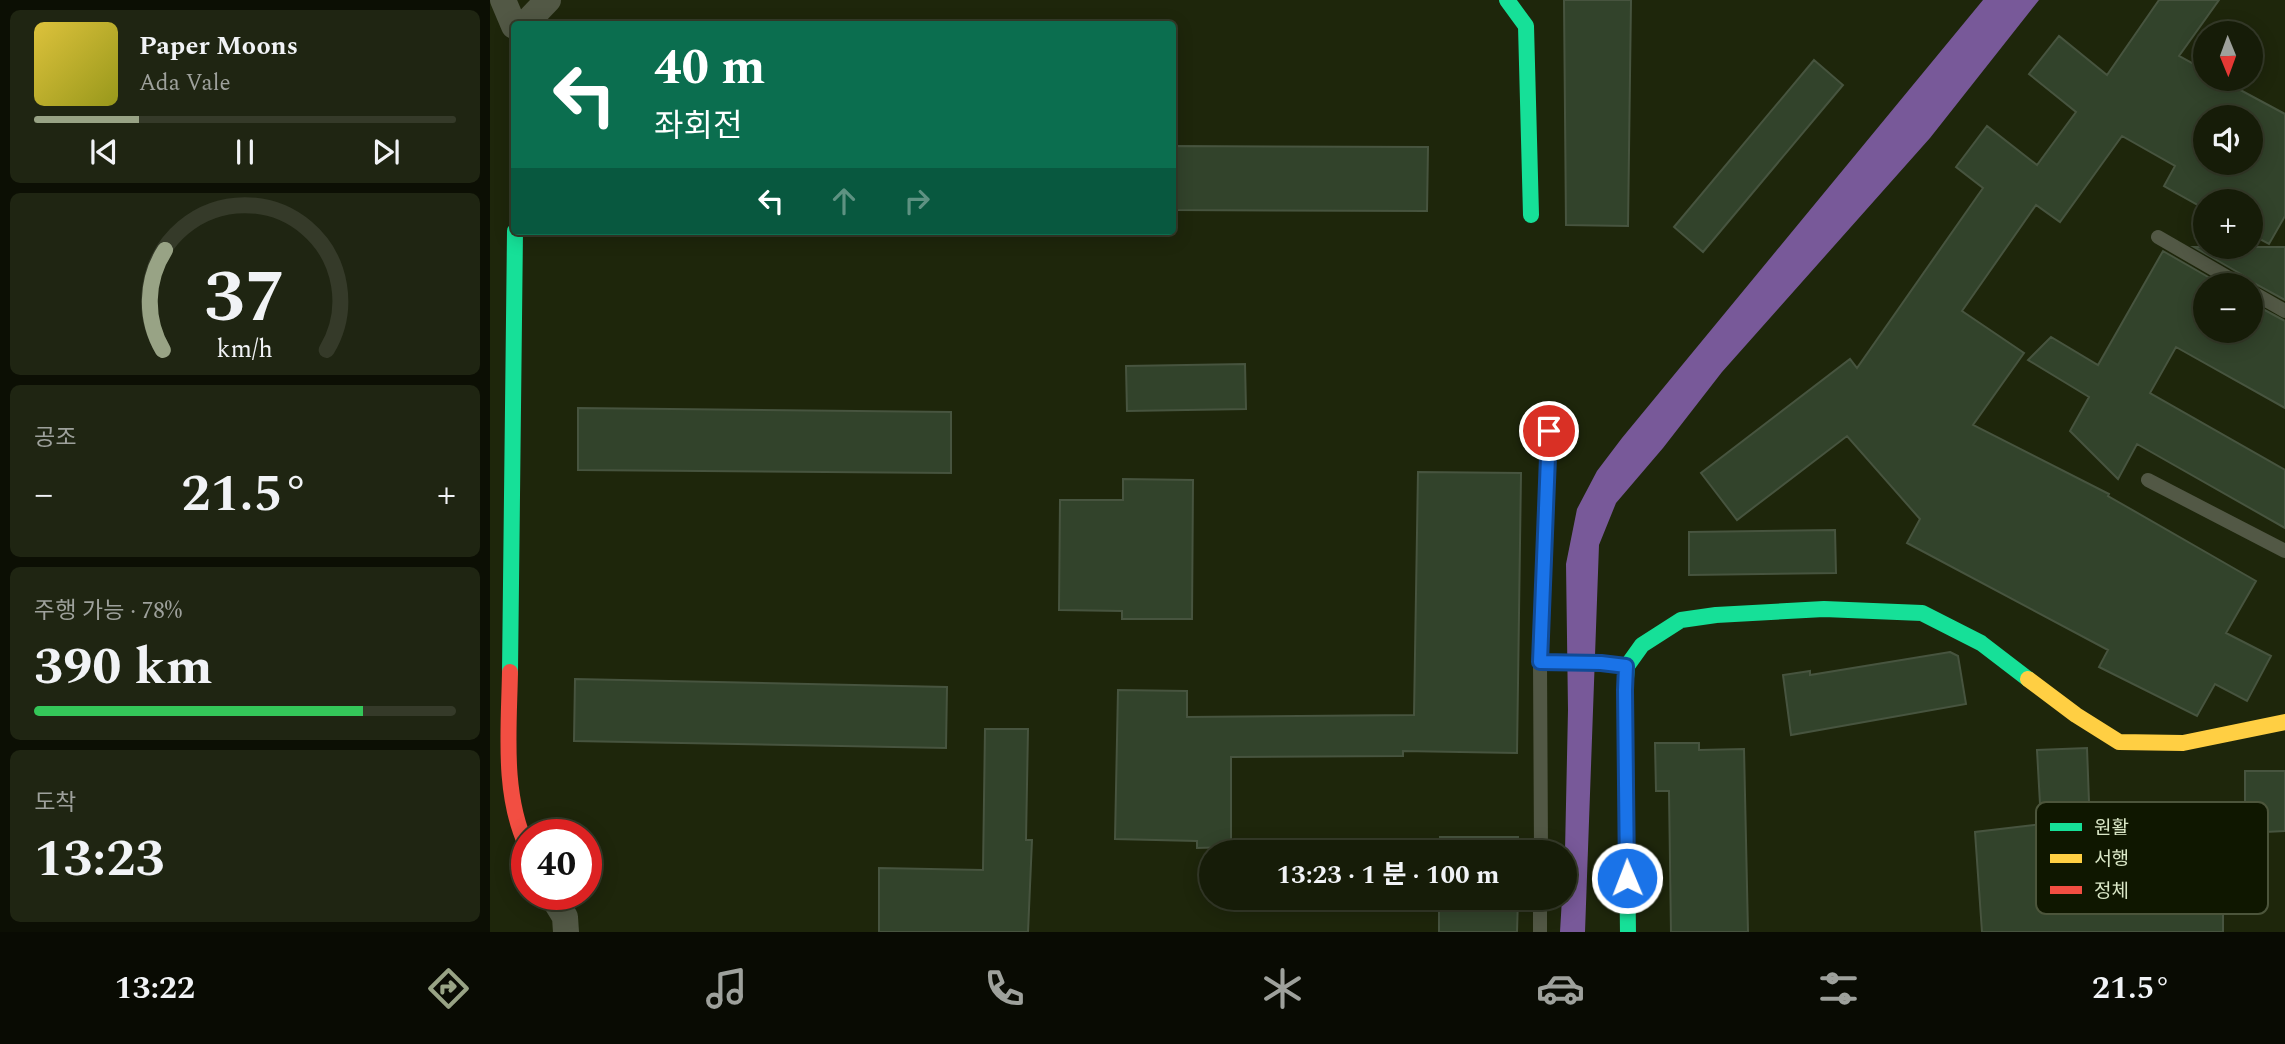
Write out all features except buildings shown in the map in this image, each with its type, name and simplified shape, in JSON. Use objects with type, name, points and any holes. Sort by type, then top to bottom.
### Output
[{"type":"street","points":[[503,0],[512,21]]},
{"type":"street","points":[[528,21],[548,0]]},
{"type":"street","points":[[1507,0],[1526,26],[1531,215]]},
{"type":"street","points":[[490,29],[511,32]]},
{"type":"street","points":[[515,235],[509,770],[517,819]]},
{"type":"street","points":[[1628,932],[1626,666],[1642,645],[1681,620],[1716,615],[1824,609],[1922,613],[1981,643],[2076,715],[2119,742],[2183,743],[2285,722]]},
{"type":"street","points":[[561,910],[565,917],[566,932]]},
{"type":"lane","points":[[2158,237],[2220,273]]},
{"type":"lane","points":[[2263,298],[2285,311]]},
{"type":"lane","points":[[1541,840],[1540,662],[1549,431]]},
{"type":"lane","points":[[2148,480],[2285,551]]},
{"type":"lane","points":[[1540,662],[1626,666]]},
{"type":"lane","points":[[1540,910],[1540,932]]},
{"type":"shaded area","points":[[1983,0],[2039,0],[1930,138],[1722,372],[1616,503],[1599,545],[1585,932],[1560,932],[1561,910],[1577,910],[1577,840],[1565,840],[1568,710],[1566,564],[1577,509],[1597,471]]},
{"type":"traffic: fast","points":[[1507,0],[1526,26],[1531,215]]},
{"type":"traffic: fast","points":[[510,672],[515,235]]},
{"type":"traffic: fast","points":[[1628,932],[1627,666],[1642,645],[1681,620],[1716,615],[1824,609],[1922,613],[1981,643],[2028,679]]},
{"type":"traffic: slow","points":[[2028,679],[2076,715],[2119,742],[2183,743],[2285,722]]},
{"type":"traffic: jam","points":[[510,672],[510,783],[517,819]]},
{"type":"route","points":[[1549,431],[1540,662],[1626,666],[1627,878]]}]
